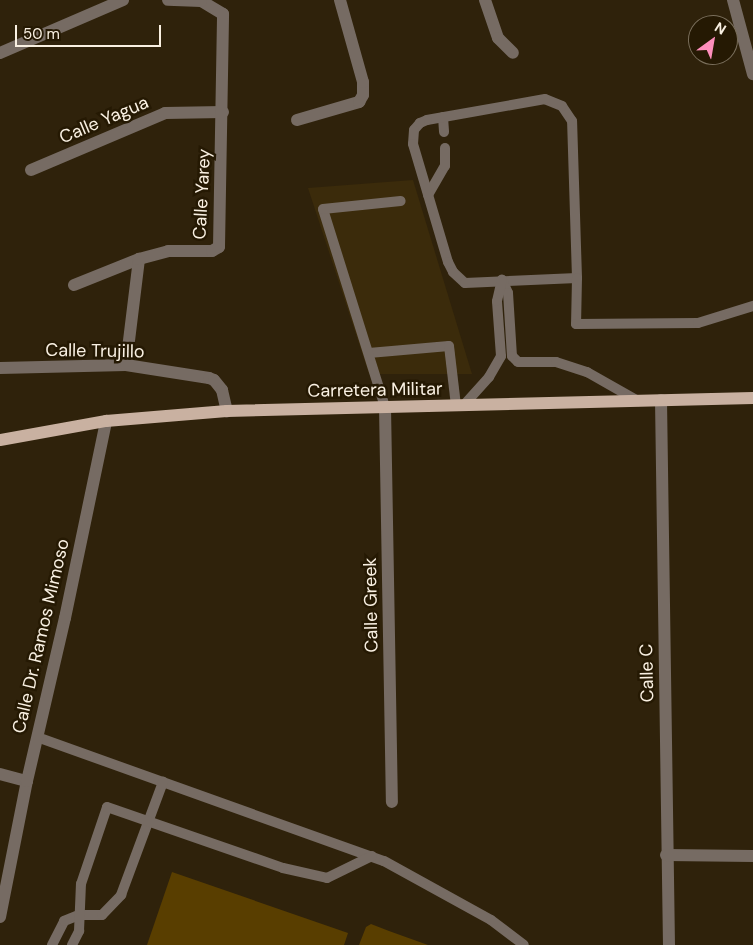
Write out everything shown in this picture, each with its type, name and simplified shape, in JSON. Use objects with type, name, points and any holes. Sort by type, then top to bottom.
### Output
[{"type":"main road","name":"Carretera Militar","points":[[0,440],[106,421],[227,411],[753,398]]},
{"type":"street","points":[[0,53],[123,0]]},
{"type":"street","name":"Calle Yarey","points":[[139,259],[168,252],[212,251],[219,247],[223,112],[223,14],[210,4],[201,1],[168,0]]},
{"type":"street","points":[[297,120],[359,102],[363,95],[363,82],[340,0]]},
{"type":"street","points":[[485,0],[498,38],[513,53]]},
{"type":"street","points":[[733,0],[753,74]]},
{"type":"street","name":"Calle Yagua","points":[[31,170],[165,113],[223,112]]},
{"type":"street","points":[[74,285],[139,259],[126,365]]},
{"type":"street","name":"Calle Trujillo","points":[[0,368],[126,365],[214,380],[222,390],[227,411]]},
{"type":"street","name":"Calle C","points":[[661,400],[666,855],[669,945]]},
{"type":"street","name":"Calle Greek","points":[[385,407],[392,802]]},
{"type":"street","name":"Calle Dr. Ramos Mimoso","points":[[0,917],[3,885],[106,421]]},
{"type":"street","points":[[0,774],[27,781]]},
{"type":"street","points":[[666,855],[753,856]]},
{"type":"lane","points":[[577,278],[465,283],[452,272],[412,138],[414,130],[420,123],[443,117],[544,99],[562,106],[569,113],[572,121],[573,143],[577,278],[576,324],[698,323],[753,306]]},
{"type":"lane","points":[[443,117],[444,132]]},
{"type":"lane","points":[[428,195],[445,166],[445,148]]},
{"type":"lane","points":[[385,407],[323,209],[401,201]]},
{"type":"lane","points":[[502,280],[508,293],[512,356],[518,362],[556,362],[586,372],[638,401]]},
{"type":"lane","points":[[459,406],[489,377],[501,356],[497,301],[502,280]]},
{"type":"lane","points":[[369,353],[449,346],[459,406]]},
{"type":"lane","points":[[37,737],[384,860],[491,920],[524,945]]},
{"type":"lane","points":[[52,945],[64,921],[79,915],[102,915],[122,895],[163,782]]},
{"type":"lane","points":[[72,945],[80,931],[81,884],[107,807],[283,868],[327,878],[372,856]]},
{"type":"shaded area","points":[[413,180],[472,374],[369,374],[308,188]]},
{"type":"shaded area","points":[[172,872],[348,933],[344,945],[147,945]]},
{"type":"shaded area","points":[[371,924],[428,945],[359,945],[366,927]]}]
